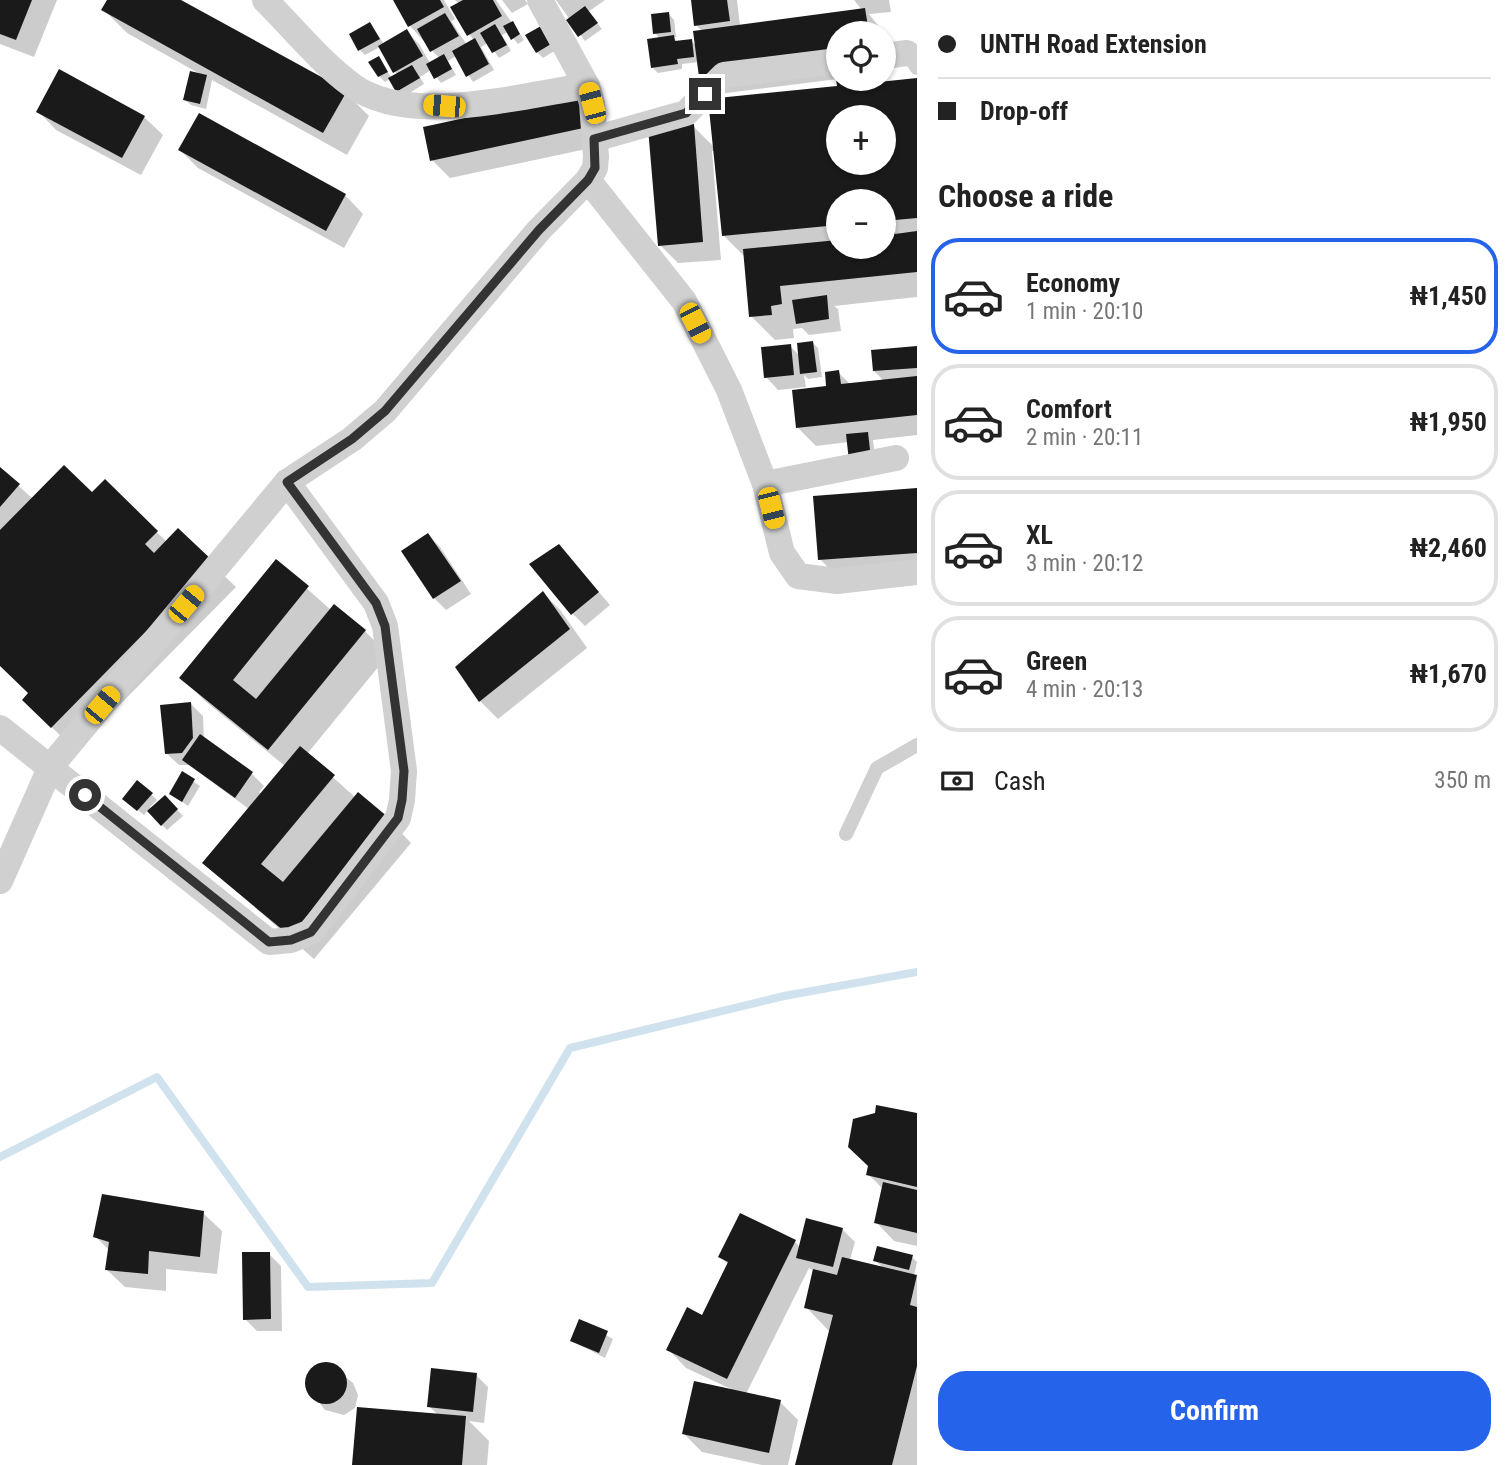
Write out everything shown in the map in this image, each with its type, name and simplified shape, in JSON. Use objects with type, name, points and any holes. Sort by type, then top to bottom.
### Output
[{"type":"street","points":[[265,0],[353,86],[381,102],[444,106],[587,86]]},
{"type":"street","points":[[0,881],[51,766],[287,482],[352,439],[385,411],[539,230],[588,180],[595,168],[587,86],[540,0]]},
{"type":"street","points":[[594,139],[686,113],[724,75],[826,62]]},
{"type":"street","points":[[588,180],[684,301],[729,390],[765,484],[782,553],[798,576],[836,580],[917,572]]},
{"type":"street","points":[[765,484],[896,458]]},
{"type":"street","points":[[0,728],[269,942],[291,940],[311,932],[398,818],[404,771],[385,626],[376,603],[287,482]]},
{"type":"lane","points":[[846,834],[877,768],[917,745]]},
{"type":"building","points":[[0,0],[32,0],[16,40],[0,34]]},
{"type":"building","points":[[107,0],[181,0],[347,91],[323,133],[101,10]]},
{"type":"building","points":[[393,0],[440,0],[444,7],[408,27]]},
{"type":"building","points":[[463,0],[493,0],[502,16],[467,36],[450,7]]},
{"type":"building","points":[[691,0],[727,0],[730,21],[694,26]]},
{"type":"building","points":[[585,6],[598,23],[578,37],[566,20]]},
{"type":"building","points":[[865,8],[867,21],[826,21],[826,61],[699,77],[693,31]]},
{"type":"building","points":[[669,12],[671,32],[653,34],[651,14]]},
{"type":"building","points":[[445,13],[459,36],[430,52],[417,29]]},
{"type":"building","points":[[513,21],[520,34],[511,40],[503,26]]},
{"type":"building","points":[[370,22],[380,39],[358,51],[349,34]]},
{"type":"building","points":[[495,24],[507,45],[492,53],[480,33]]},
{"type":"building","points":[[541,26],[551,44],[536,53],[525,35]]},
{"type":"building","points":[[407,29],[423,56],[393,73],[378,46]]},
{"type":"building","points":[[674,35],[675,41],[692,39],[694,57],[677,59],[678,64],[651,68],[647,39]]},
{"type":"building","points":[[475,38],[489,64],[466,77],[452,51]]},
{"type":"building","points":[[444,54],[452,69],[434,79],[426,64]]},
{"type":"building","points":[[379,56],[388,72],[378,77],[368,62]]},
{"type":"building","points":[[412,65],[420,78],[396,92],[388,78]]},
{"type":"building","points":[[59,69],[145,116],[122,158],[36,112]]},
{"type":"building","points":[[190,71],[207,75],[200,104],[183,100]]},
{"type":"building","points":[[917,78],[917,218],[896,220],[896,189],[826,189],[826,226],[722,236],[708,99],[826,87],[826,91],[896,91],[896,80]]},
{"type":"building","points":[[580,93],[588,127],[430,161],[423,127]]},
{"type":"building","points":[[199,113],[346,194],[326,231],[178,150]]},
{"type":"building","points":[[694,124],[703,242],[658,246],[648,128]]},
{"type":"building","points":[[917,231],[917,272],[780,286],[782,304],[771,306],[772,315],[749,317],[743,249],[826,241],[826,259],[896,259],[896,234]]},
{"type":"building","points":[[827,295],[829,319],[796,324],[792,300]]},
{"type":"building","points":[[813,341],[817,372],[800,374],[797,343]]},
{"type":"building","points":[[791,344],[794,375],[764,378],[761,347]]},
{"type":"building","points":[[917,346],[917,368],[873,371],[871,350]]},
{"type":"building","points":[[839,370],[841,384],[917,376],[917,415],[796,428],[792,390],[826,386],[825,372]]},
{"type":"building","points":[[868,432],[871,459],[849,461],[846,434]]},
{"type":"building","points":[[64,465],[92,492],[105,479],[158,531],[145,544],[154,553],[178,528],[214,562],[51,728],[22,700],[28,693],[0,666],[0,530]]},
{"type":"building","points":[[0,467],[20,484],[0,507]]},
{"type":"building","points":[[917,488],[917,553],[818,560],[813,496]]},
{"type":"building","points":[[428,533],[461,581],[433,599],[401,551]]},
{"type":"building","points":[[559,544],[599,592],[571,615],[529,564]]},
{"type":"building","points":[[276,559],[309,586],[233,680],[256,699],[334,604],[366,630],[268,750],[179,678]]},
{"type":"building","points":[[543,591],[570,629],[479,702],[455,667]]},
{"type":"building","points":[[191,702],[193,738],[182,753],[165,754],[160,705]]},
{"type":"building","points":[[200,734],[253,772],[235,798],[182,760]]},
{"type":"building","points":[[300,746],[335,775],[261,864],[283,882],[358,792],[389,818],[290,936],[202,863]]},
{"type":"building","points":[[182,771],[195,779],[182,802],[169,794]]},
{"type":"building","points":[[137,780],[153,793],[137,811],[122,799]]},
{"type":"building","points":[[165,795],[178,809],[161,826],[147,811]]},
{"type":"building","points":[[876,1105],[917,1113],[917,1187],[866,1175],[868,1166],[848,1147],[853,1119],[875,1113]]},
{"type":"building","points":[[883,1182],[917,1190],[917,1233],[874,1223]]},
{"type":"building","points":[[102,1194],[204,1211],[200,1257],[149,1251],[148,1274],[105,1270],[109,1242],[93,1237]]},
{"type":"building","points":[[740,1213],[796,1240],[727,1379],[666,1350],[687,1307],[702,1315],[728,1262],[718,1257]]},
{"type":"building","points":[[806,1218],[843,1228],[833,1267],[796,1258]]},
{"type":"building","points":[[877,1246],[913,1255],[909,1270],[873,1261]]},
{"type":"building","points":[[242,1252],[270,1252],[271,1319],[243,1320]]},
{"type":"building","points":[[842,1257],[917,1275],[910,1305],[917,1307],[917,1366],[892,1465],[795,1465],[833,1315],[804,1308],[813,1269],[837,1275]]},
{"type":"building","points":[[579,1319],[608,1331],[599,1353],[570,1341]]},
{"type":"building","points":[[326,1362],[341,1368],[347,1383],[341,1398],[326,1404],[311,1398],[305,1383],[311,1368]]},
{"type":"building","points":[[431,1368],[477,1373],[473,1412],[427,1407]]},
{"type":"building","points":[[694,1381],[781,1400],[769,1453],[682,1434]]},
{"type":"building","points":[[357,1407],[466,1416],[462,1465],[352,1465]]},
{"type":"waterway","points":[[0,1157],[157,1077],[308,1287],[432,1283],[570,1048],[784,996],[917,972]]},
{"type":"route","points":[[85,795],[269,942],[291,940],[311,932],[398,818],[404,771],[385,626],[376,603],[287,482],[352,439],[385,411],[539,230],[588,180],[595,168],[594,139],[686,113],[705,94]]}]
